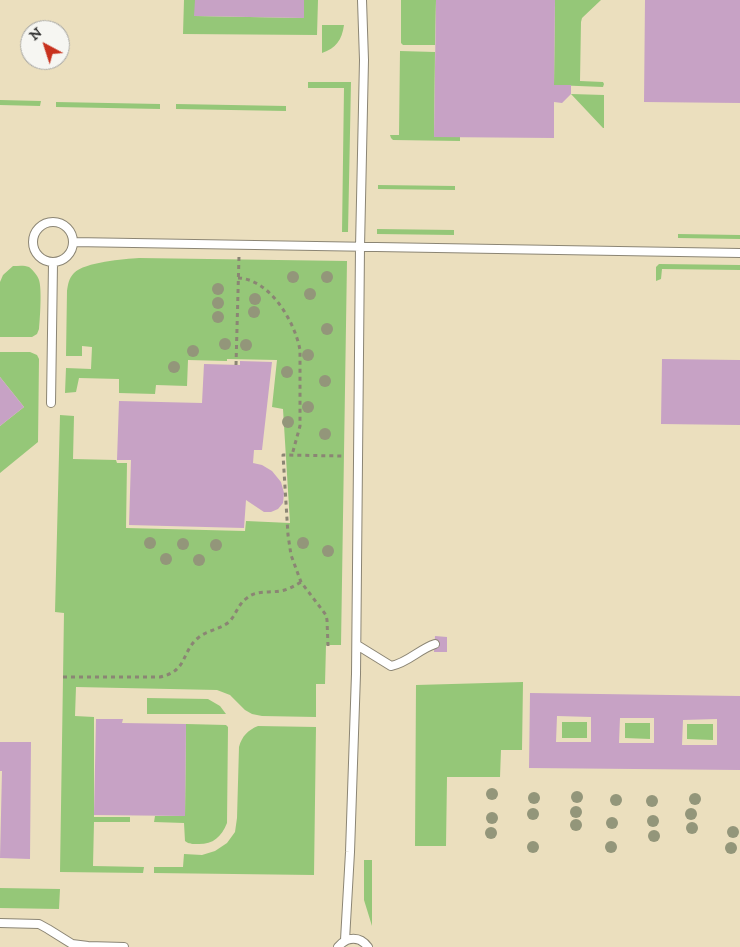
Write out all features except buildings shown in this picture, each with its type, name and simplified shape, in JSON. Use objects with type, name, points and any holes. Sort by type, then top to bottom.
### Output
[{"type":"lane","points":[[345,940],[357,645],[360,247],[364,60],[362,0]]},
{"type":"lane","points":[[51,222],[64,225],[69,230],[73,242],[70,254],[65,259],[53,263],[46,262],[40,258],[33,247],[33,240],[39,228],[51,222]]},
{"type":"lane","points":[[73,242],[740,253]]},
{"type":"lane","points":[[51,403],[53,263]]},
{"type":"lane","points":[[357,645],[391,666],[401,664],[426,647],[435,644]]},
{"type":"lane","points":[[0,923],[39,924],[72,944],[124,947]]},
{"type":"lane","points":[[338,947],[350,938],[360,940],[368,947]]},
{"type":"path","points":[[236,365],[239,246]]},
{"type":"path","points":[[238,278],[254,282],[265,288],[285,312],[298,338],[300,350],[300,426],[292,455]]},
{"type":"path","points":[[328,646],[326,615],[301,582],[291,555],[283,455],[343,456]]},
{"type":"path","points":[[63,676],[160,678],[168,676],[179,667],[198,638],[207,632],[222,627],[230,621],[246,598],[253,594],[287,590],[301,582]]},
{"type":"green space","points":[[184,0],[195,0],[195,16],[303,18],[304,0],[318,0],[317,35],[183,34]]},
{"type":"green space","points":[[401,0],[436,0],[435,45],[403,45],[401,43]]},
{"type":"green space","points":[[555,0],[601,0],[582,18],[580,81],[603,82],[603,87],[554,85]]},
{"type":"green space","points":[[322,25],[344,25],[338,43],[322,53]]},
{"type":"green space","points":[[400,51],[435,52],[434,137],[460,137],[460,141],[393,140],[391,138],[390,135],[399,135]]},
{"type":"green space","points":[[308,82],[351,82],[348,232],[342,232],[344,88],[308,88]]},
{"type":"green space","points":[[571,94],[604,95],[604,128],[603,128]]},
{"type":"green space","points":[[0,100],[41,101],[40,106],[0,105]]},
{"type":"green space","points":[[56,102],[160,104],[160,109],[56,107]]},
{"type":"green space","points":[[176,104],[286,106],[286,111],[176,109]]},
{"type":"green space","points":[[378,185],[455,186],[455,190],[378,189]]},
{"type":"green space","points":[[377,229],[454,230],[454,235],[377,234]]},
{"type":"green space","points":[[678,234],[740,235],[740,239],[678,238]]},
{"type":"green space","points":[[139,258],[347,261],[341,645],[326,645],[325,684],[316,684],[316,717],[262,716],[252,714],[245,710],[230,695],[217,690],[76,687],[75,716],[94,717],[94,817],[130,817],[130,822],[94,822],[93,866],[144,867],[143,873],[60,872],[64,613],[55,612],[60,415],[74,416],[73,459],[116,460],[117,463],[127,463],[126,528],[245,531],[246,521],[290,523],[283,409],[272,407],[277,360],[188,360],[187,386],[156,385],[155,394],[119,393],[119,379],[79,378],[76,392],[65,393],[66,368],[91,369],[92,347],[82,346],[82,356],[66,356],[67,291],[71,277],[79,269],[87,266],[115,260]]},
{"type":"green space","points":[[659,264],[740,265],[740,270],[662,269],[661,279],[656,281],[656,267]]},
{"type":"green space","points":[[13,266],[29,267],[39,280],[41,297],[39,329],[37,334],[32,337],[0,337],[0,282],[3,275]]},
{"type":"green space","points":[[0,352],[30,352],[37,355],[39,359],[38,442],[0,473],[0,426],[24,407],[0,377]]},
{"type":"green space","points":[[523,682],[522,750],[501,750],[500,777],[447,777],[446,846],[415,846],[416,685]]},
{"type":"green space","points":[[147,698],[208,699],[220,706],[226,714],[147,714]]},
{"type":"green space","points":[[562,722],[587,722],[587,738],[562,738]]},
{"type":"green space","points":[[625,723],[650,723],[650,739],[625,738]]},
{"type":"green space","points":[[186,724],[226,725],[228,727],[227,823],[222,833],[215,840],[202,844],[191,844],[185,841],[184,823],[154,822],[155,816],[185,816]]},
{"type":"green space","points":[[687,724],[713,724],[713,740],[687,739]]},
{"type":"green space","points":[[258,726],[316,727],[314,875],[154,873],[154,867],[183,867],[184,854],[202,855],[215,851],[227,843],[235,832],[239,747],[246,734]]},
{"type":"green space","points":[[364,860],[372,860],[372,926],[364,900]]},
{"type":"green space","points":[[0,888],[60,889],[59,909],[0,908]]}]
